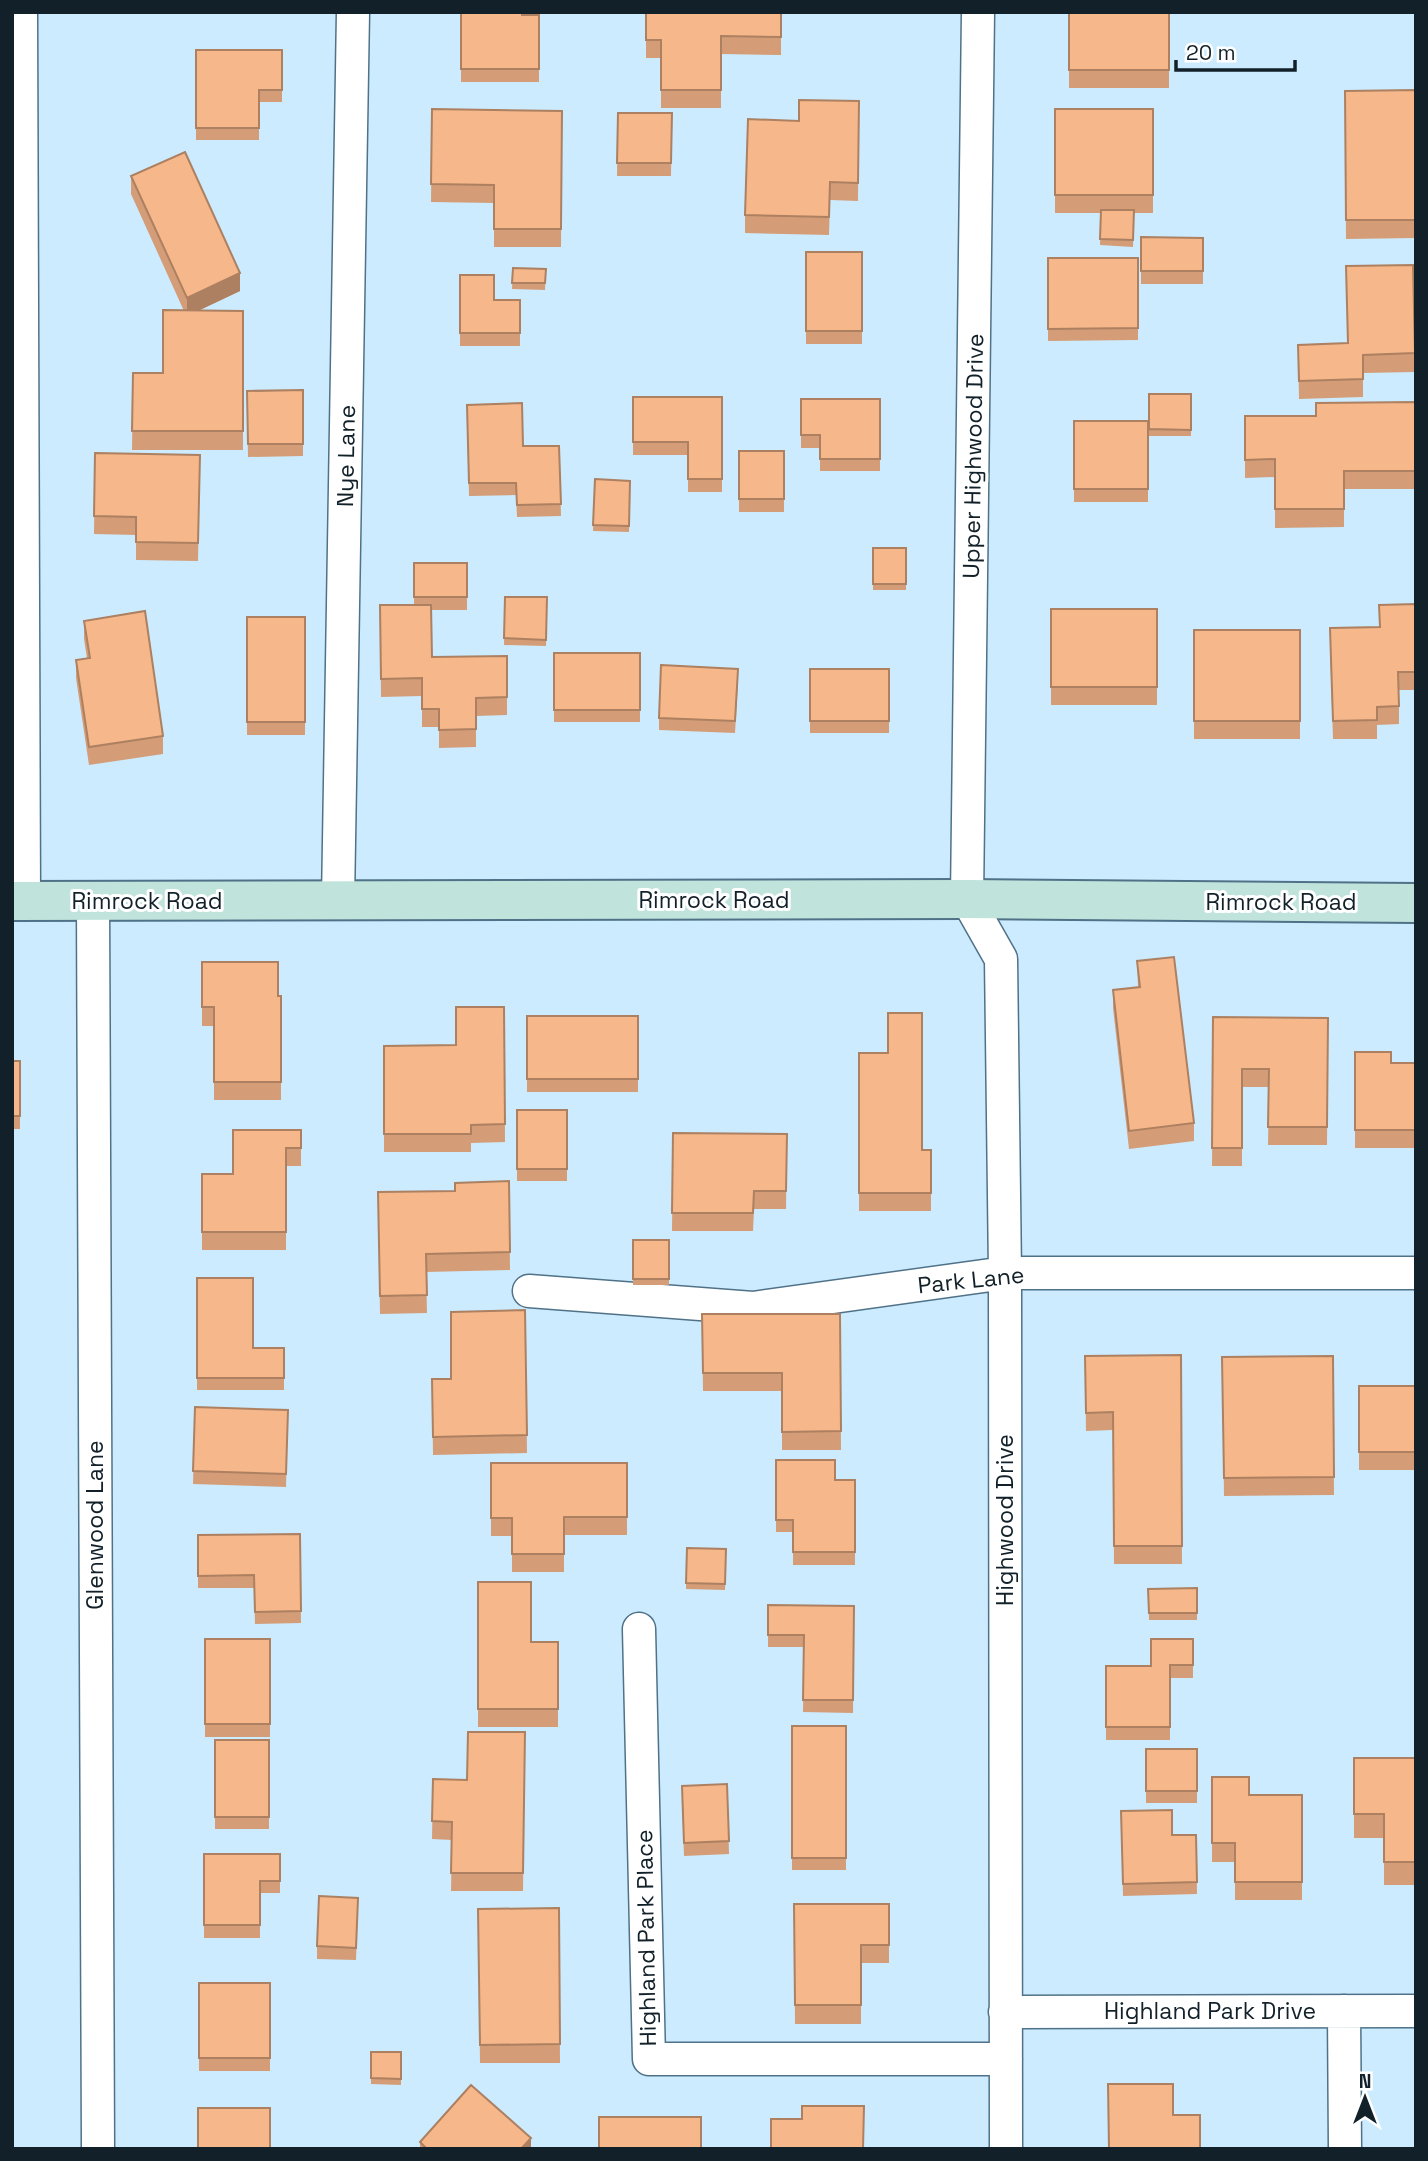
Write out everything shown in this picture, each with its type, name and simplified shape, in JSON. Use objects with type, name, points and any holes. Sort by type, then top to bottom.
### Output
[{"type":"main road","name":"Rimrock Road","points":[[18,901],[967,899],[1416,903]]},
{"type":"street","points":[[18,901],[21,12]]},
{"type":"street","name":"Nye Lane","points":[[338,901],[353,12]]},
{"type":"street","name":"Upper Highwood Drive","points":[[967,899],[978,12]]},
{"type":"street","name":"Highwood Drive","points":[[967,899],[1001,960],[1005,1273],[1006,2149]]},
{"type":"street","name":"Glenwood Lane","points":[[93,901],[97,2149]]},
{"type":"street","name":"Park Lane","points":[[529,1292],[753,1308],[1005,1273],[1416,1273]]},
{"type":"street","name":"Highland Park Place","points":[[639,1629],[649,2059],[1006,2059]]},
{"type":"street","points":[[1344,2011],[1345,2149]]},
{"type":"street","name":"Highland Park Drive","points":[[1005,2012],[1416,2011]]},
{"type":"building","points":[[461,12],[522,12],[522,15],[539,15],[539,69],[461,69]]},
{"type":"building","points":[[646,12],[781,12],[781,37],[721,36],[721,90],[661,90],[661,40],[646,40]]},
{"type":"building","points":[[1069,12],[1169,12],[1169,70],[1069,70]]},
{"type":"building","points":[[196,50],[282,50],[282,90],[259,90],[259,128],[196,128]]},
{"type":"building","points":[[1416,90],[1416,220],[1346,220],[1345,91]]},
{"type":"building","points":[[799,100],[859,101],[858,183],[830,182],[829,217],[745,215],[748,119],[799,121]]},
{"type":"building","points":[[432,109],[562,111],[561,229],[494,229],[494,185],[431,184]]},
{"type":"building","points":[[1055,109],[1153,109],[1153,195],[1055,195]]},
{"type":"building","points":[[618,113],[672,113],[671,163],[617,163]]},
{"type":"building","points":[[185,152],[240,273],[187,298],[131,176]]},
{"type":"building","points":[[1101,210],[1134,210],[1133,240],[1100,239]]},
{"type":"building","points":[[1141,237],[1203,238],[1203,271],[1141,271]]},
{"type":"building","points":[[806,252],[862,252],[862,331],[806,331]]},
{"type":"building","points":[[1048,258],[1138,258],[1138,328],[1048,329]]},
{"type":"building","points":[[1413,265],[1415,353],[1363,355],[1363,379],[1299,381],[1298,345],[1348,343],[1346,266]]},
{"type":"building","points":[[513,268],[546,269],[545,283],[512,283]]},
{"type":"building","points":[[460,275],[494,275],[494,300],[520,300],[520,333],[460,333]]},
{"type":"building","points":[[163,310],[243,311],[243,431],[132,431],[133,373],[163,373]]},
{"type":"building","points":[[303,390],[303,444],[248,444],[247,391]]},
{"type":"building","points":[[1149,394],[1191,394],[1191,430],[1149,429]]},
{"type":"building","points":[[633,397],[722,397],[722,479],[688,479],[688,442],[633,442]]},
{"type":"building","points":[[801,399],[880,399],[880,459],[820,459],[820,435],[801,435]]},
{"type":"building","points":[[1416,402],[1416,471],[1344,471],[1344,509],[1275,509],[1275,459],[1245,460],[1245,416],[1316,416],[1316,403]]},
{"type":"building","points":[[522,403],[523,446],[559,446],[561,504],[517,505],[516,483],[469,483],[467,405]]},
{"type":"building","points":[[1074,421],[1148,421],[1148,489],[1074,489]]},
{"type":"building","points":[[739,451],[784,451],[784,499],[739,499]]},
{"type":"building","points":[[95,453],[200,455],[198,543],[136,542],[136,517],[94,516]]},
{"type":"building","points":[[595,479],[630,481],[629,526],[593,525]]},
{"type":"building","points":[[873,548],[906,548],[906,584],[873,584]]},
{"type":"building","points":[[414,563],[467,563],[467,597],[414,597]]},
{"type":"building","points":[[505,597],[547,597],[546,640],[504,638]]},
{"type":"building","points":[[1416,604],[1416,672],[1398,672],[1399,706],[1377,707],[1377,720],[1333,721],[1330,628],[1380,627],[1379,605]]},
{"type":"building","points":[[380,605],[431,605],[432,657],[507,656],[507,697],[476,698],[476,729],[439,730],[439,709],[422,709],[422,678],[381,679]]},
{"type":"building","points":[[1051,609],[1157,609],[1157,687],[1051,687]]},
{"type":"building","points":[[145,611],[163,736],[89,747],[76,660],[90,658],[84,621]]},
{"type":"building","points":[[247,617],[305,617],[305,722],[247,722]]},
{"type":"building","points":[[1194,630],[1300,630],[1300,721],[1194,721]]},
{"type":"building","points":[[554,653],[640,653],[640,710],[554,710]]},
{"type":"building","points":[[661,665],[738,669],[735,721],[659,718]]},
{"type":"building","points":[[810,669],[889,669],[889,721],[810,721]]},
{"type":"building","points":[[1174,957],[1194,1123],[1129,1131],[1113,990],[1140,987],[1137,961]]},
{"type":"building","points":[[202,962],[278,962],[278,996],[281,996],[281,1082],[214,1082],[214,1007],[202,1007]]},
{"type":"building","points":[[456,1007],[504,1007],[505,1124],[471,1125],[471,1134],[384,1134],[384,1046],[456,1045]]},
{"type":"building","points":[[888,1013],[922,1013],[922,1150],[931,1150],[931,1193],[859,1193],[859,1053],[888,1053]]},
{"type":"building","points":[[527,1016],[638,1016],[638,1079],[527,1079]]},
{"type":"building","points":[[1213,1017],[1328,1018],[1327,1127],[1268,1127],[1269,1069],[1242,1069],[1242,1148],[1212,1148]]},
{"type":"building","points":[[1355,1052],[1391,1052],[1391,1063],[1416,1063],[1416,1130],[1355,1130]]},
{"type":"building","points":[[12,1061],[20,1061],[20,1116],[12,1116]]},
{"type":"building","points":[[517,1110],[567,1110],[567,1169],[517,1169]]},
{"type":"building","points":[[233,1130],[301,1130],[301,1148],[286,1148],[286,1232],[202,1232],[202,1174],[233,1174]]},
{"type":"building","points":[[673,1133],[787,1134],[786,1191],[754,1191],[753,1213],[672,1213]]},
{"type":"building","points":[[509,1181],[510,1252],[426,1254],[427,1295],[380,1296],[378,1192],[455,1191],[455,1183]]},
{"type":"building","points":[[633,1240],[669,1240],[669,1279],[633,1279]]},
{"type":"building","points":[[197,1278],[253,1278],[253,1348],[284,1348],[284,1378],[197,1378]]},
{"type":"building","points":[[525,1310],[527,1435],[433,1437],[432,1379],[451,1379],[451,1312]]},
{"type":"building","points":[[702,1314],[840,1314],[841,1431],[782,1432],[782,1373],[703,1373]]},
{"type":"building","points":[[1181,1355],[1182,1546],[1114,1546],[1113,1412],[1086,1413],[1085,1356]]},
{"type":"building","points":[[1333,1356],[1334,1477],[1224,1478],[1222,1357]]},
{"type":"building","points":[[1359,1386],[1416,1386],[1416,1452],[1359,1452]]},
{"type":"building","points":[[195,1407],[288,1410],[286,1474],[193,1471]]},
{"type":"building","points":[[776,1460],[835,1460],[835,1480],[855,1480],[855,1552],[793,1552],[793,1520],[776,1520]]},
{"type":"building","points":[[491,1463],[627,1463],[627,1517],[564,1517],[564,1554],[512,1554],[512,1518],[491,1518]]},
{"type":"building","points":[[300,1534],[301,1611],[255,1612],[254,1575],[198,1576],[198,1535]]},
{"type":"building","points":[[687,1548],[726,1549],[725,1584],[686,1583]]},
{"type":"building","points":[[478,1582],[531,1582],[531,1642],[558,1642],[558,1709],[478,1709]]},
{"type":"building","points":[[1197,1588],[1197,1613],[1149,1613],[1148,1589]]},
{"type":"building","points":[[768,1605],[854,1606],[853,1700],[803,1700],[804,1635],[768,1635]]},
{"type":"building","points":[[205,1639],[270,1639],[270,1724],[205,1724]]},
{"type":"building","points":[[1151,1639],[1193,1639],[1193,1665],[1170,1665],[1170,1727],[1106,1727],[1106,1666],[1151,1666]]},
{"type":"building","points":[[792,1726],[846,1726],[846,1858],[792,1858]]},
{"type":"building","points":[[468,1732],[525,1732],[523,1873],[451,1873],[452,1822],[432,1821],[433,1779],[467,1780]]},
{"type":"building","points":[[215,1740],[269,1740],[269,1817],[215,1817]]},
{"type":"building","points":[[1146,1749],[1197,1749],[1197,1791],[1146,1791]]},
{"type":"building","points":[[1354,1758],[1416,1758],[1416,1862],[1384,1862],[1384,1814],[1354,1814]]},
{"type":"building","points":[[1212,1777],[1249,1777],[1249,1795],[1302,1795],[1302,1882],[1235,1882],[1235,1843],[1212,1843]]},
{"type":"building","points":[[727,1784],[729,1841],[684,1843],[682,1786]]},
{"type":"building","points":[[1172,1810],[1172,1835],[1196,1835],[1197,1882],[1123,1884],[1121,1811]]},
{"type":"building","points":[[204,1854],[280,1854],[280,1881],[260,1881],[260,1925],[204,1925]]},
{"type":"building","points":[[319,1896],[358,1898],[356,1948],[317,1946]]},
{"type":"building","points":[[794,1904],[889,1904],[889,1945],[861,1945],[861,2005],[795,2005]]},
{"type":"building","points":[[559,1908],[560,2044],[480,2045],[478,1909]]},
{"type":"building","points":[[199,1983],[270,1983],[270,2058],[199,2058]]},
{"type":"building","points":[[371,2052],[401,2052],[401,2079],[371,2078]]},
{"type":"building","points":[[1108,2084],[1173,2084],[1173,2115],[1200,2115],[1200,2149],[1109,2149]]},
{"type":"building","points":[[471,2085],[531,2138],[521,2149],[427,2149],[420,2142]]},
{"type":"building","points":[[802,2106],[864,2106],[863,2149],[771,2149],[771,2119],[802,2119]]},
{"type":"building","points":[[198,2108],[270,2108],[270,2149],[198,2149]]},
{"type":"building","points":[[599,2117],[701,2117],[701,2149],[599,2149]]}]
